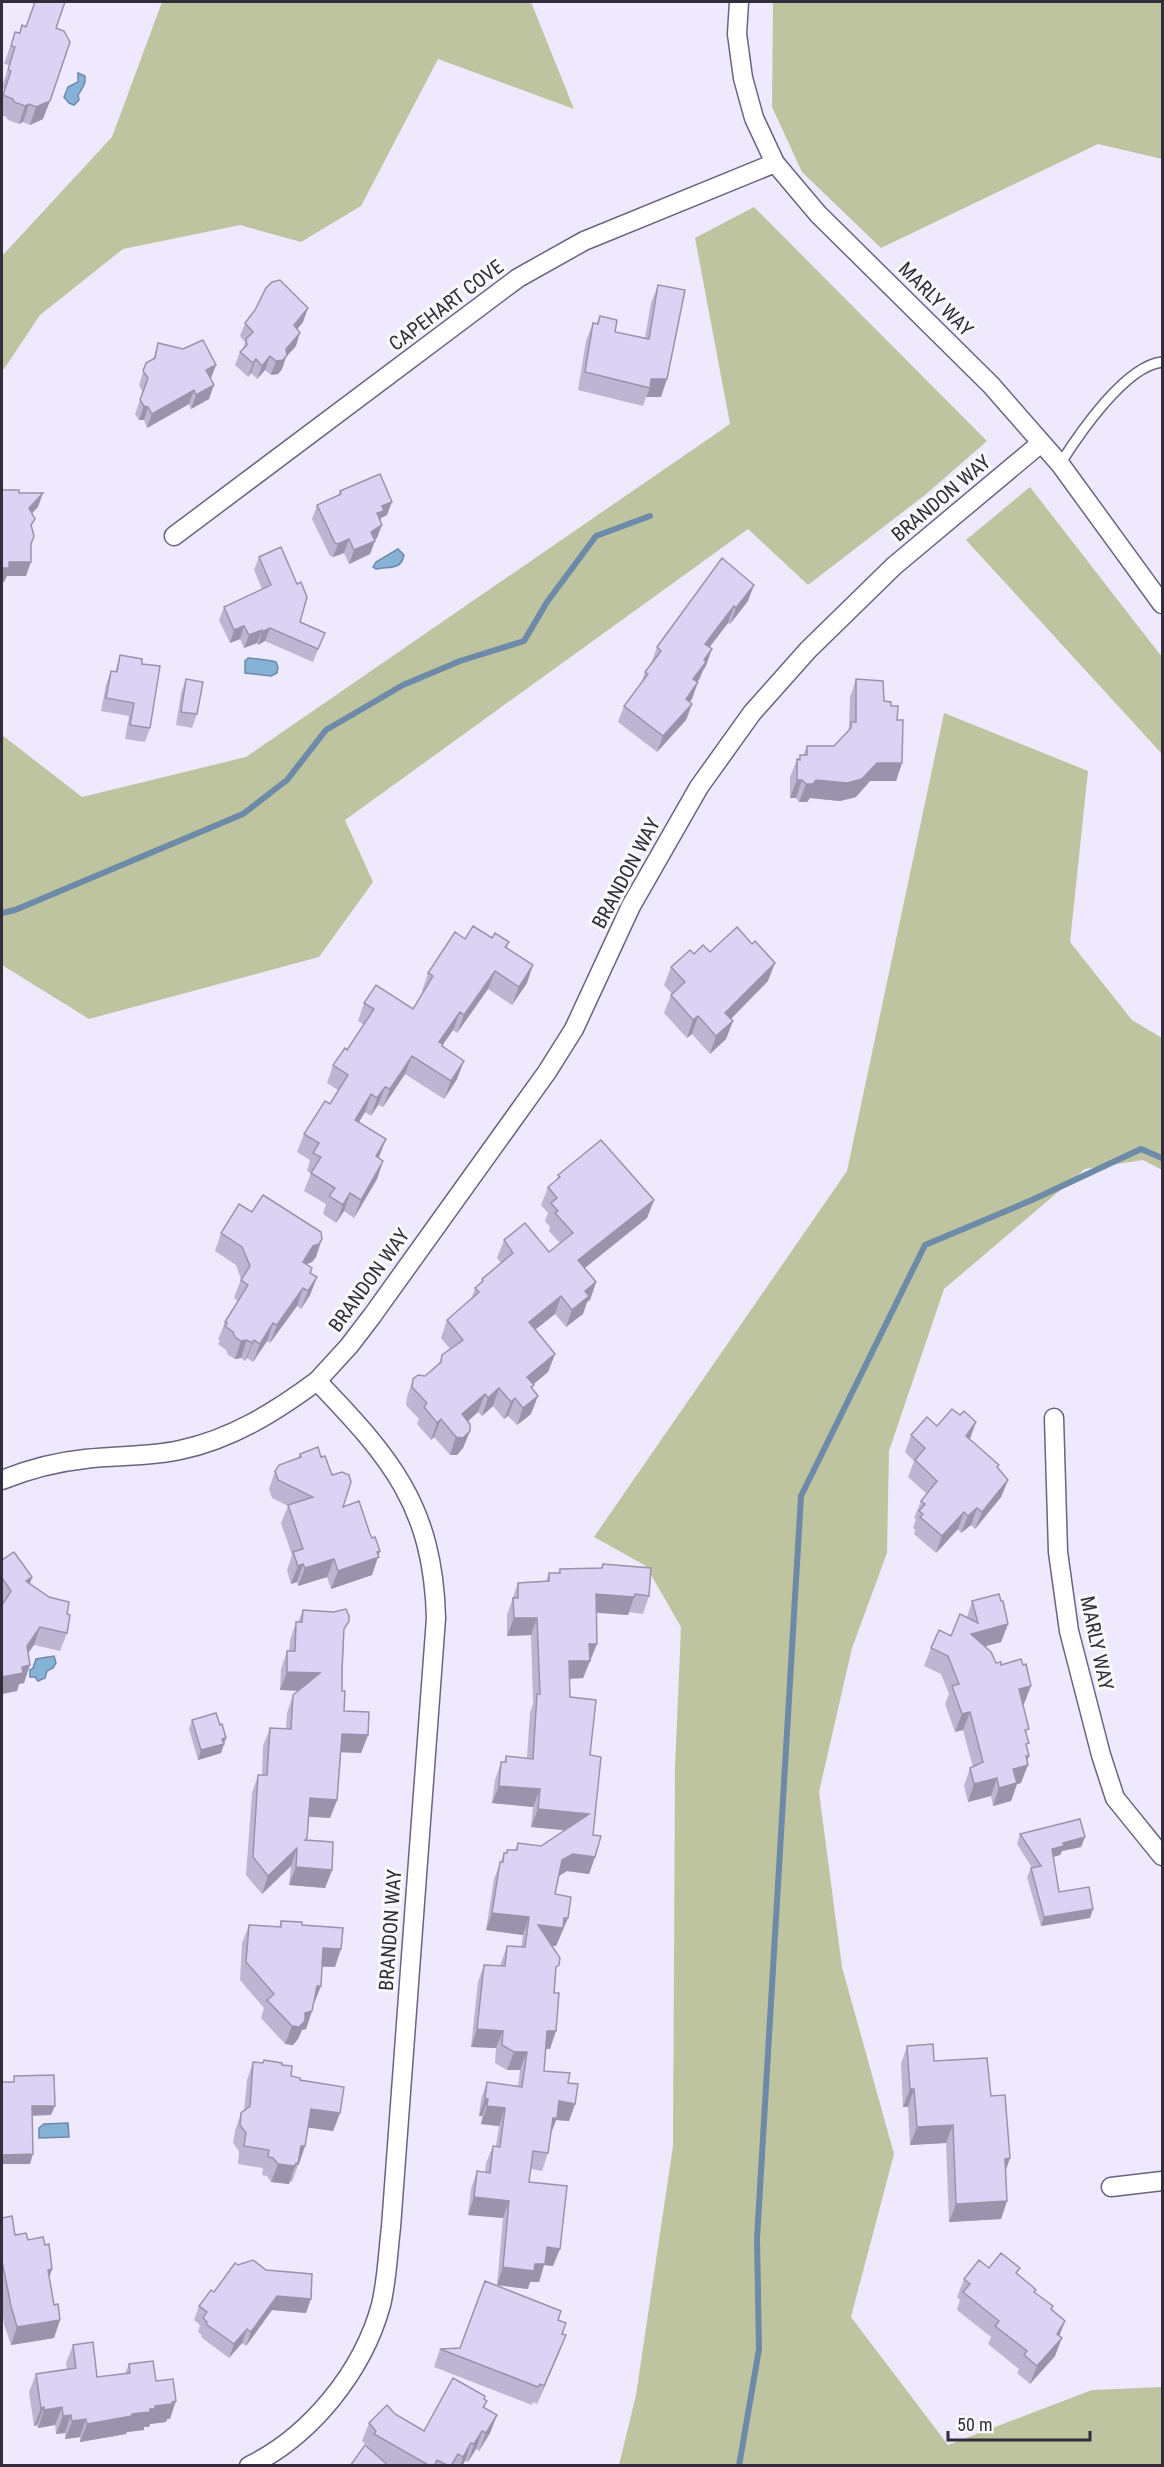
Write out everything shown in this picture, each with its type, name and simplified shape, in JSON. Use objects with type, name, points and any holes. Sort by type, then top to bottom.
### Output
[{"type":"street","name":"MARLY WAY","points":[[739,2],[737,34],[743,78],[754,118],[775,163],[818,214],[991,385],[1060,464],[1162,604]]},
{"type":"street","name":"CAPEHART COVE","points":[[174,536],[518,278],[584,241],[775,163]]},
{"type":"street","name":"BRANDON WAY","points":[[2,1480],[33,1468],[85,1459],[148,1455],[217,1441],[258,1421],[317,1381],[349,1346],[372,1316],[547,1072],[574,1029],[631,906],[699,787],[752,713],[808,650],[879,580],[1041,443]]},
{"type":"street","name":"BRANDON WAY","points":[[249,2466],[301,2431],[341,2387],[362,2351],[381,2302],[388,2255],[436,1618],[435,1584],[429,1550],[405,1487],[382,1453],[317,1381]]},
{"type":"street","name":"MARLY WAY","points":[[1054,1418],[1058,1552],[1069,1631],[1101,1755],[1115,1798],[1162,1856]]},
{"type":"street","points":[[1111,2187],[1162,2181]]},
{"type":"lane","points":[[1060,464],[1107,399],[1142,369],[1162,362]]},
{"type":"green space","points":[[162,2],[531,2],[574,109],[438,59],[361,206],[301,242],[240,225],[123,249],[40,315],[2,372],[2,256],[112,137]]},
{"type":"green space","points":[[773,2],[1162,2],[1162,159],[1098,144],[881,248],[802,172],[772,107]]},
{"type":"green space","points":[[754,207],[987,441],[925,495],[808,585],[748,529],[345,820],[373,882],[319,957],[89,1019],[2,965],[2,735],[82,797],[246,757],[730,424],[695,238]]},
{"type":"green space","points":[[1030,487],[1162,657],[1162,754],[966,540]]},
{"type":"green space","points":[[944,713],[1088,771],[1070,942],[1132,1020],[1162,1038],[1162,1170],[1143,1160],[1085,1169],[944,1289],[889,1451],[887,1553],[852,1648],[819,1792],[842,1967],[894,2154],[851,2317],[948,2445],[1092,2390],[1162,2387],[1162,2465],[619,2465],[636,2395],[673,2146],[675,1767],[681,1627],[646,1566],[594,1537],[847,1171]]},
{"type":"water","points":[[78,73],[85,76],[85,82],[78,95],[79,100],[74,105],[64,97],[68,87],[78,82]]},
{"type":"water","points":[[398,549],[404,555],[400,564],[376,569],[373,567],[376,562]]},
{"type":"water","points":[[248,658],[276,662],[277,673],[271,676],[245,673],[245,661]]},
{"type":"water","points":[[54,1656],[56,1663],[47,1671],[45,1678],[38,1681],[35,1677],[30,1677],[30,1670],[36,1659]]},
{"type":"water","points":[[68,2123],[69,2137],[39,2138],[39,2128],[44,2124]]},
{"type":"building","points":[[35,2],[65,2],[56,28],[64,31],[70,42],[50,101],[36,107],[14,102],[13,99],[3,95],[11,71],[8,70],[15,47],[11,46],[15,32],[20,33],[22,25],[26,27]]},
{"type":"building","points":[[280,280],[308,308],[294,325],[300,333],[286,349],[287,355],[283,360],[276,361],[270,356],[262,366],[256,359],[253,363],[240,352],[247,345],[246,339],[253,332],[245,323],[255,310],[266,288],[272,282]]},
{"type":"building","points":[[658,285],[685,290],[667,379],[651,379],[650,388],[585,372],[593,323],[598,324],[600,316],[617,320],[615,332],[649,339]]},
{"type":"building","points":[[203,340],[216,365],[206,370],[214,385],[196,395],[194,390],[152,414],[140,400],[148,378],[143,371],[146,363],[155,358],[158,343],[183,349]]},
{"type":"building","points":[[380,474],[392,502],[382,506],[384,511],[377,513],[382,525],[371,532],[375,541],[354,550],[349,539],[335,543],[317,505],[341,494],[340,491]]},
{"type":"building","points":[[2,490],[43,493],[29,508],[35,519],[31,525],[34,536],[31,544],[31,562],[9,562],[9,568],[2,568]]},
{"type":"building","points":[[281,547],[297,584],[301,582],[307,597],[300,622],[325,633],[318,649],[270,628],[249,635],[244,626],[234,630],[224,607],[271,585],[259,557]]},
{"type":"building","points":[[722,558],[754,585],[736,608],[734,606],[705,644],[712,649],[704,660],[706,662],[693,679],[698,682],[686,699],[692,704],[663,736],[624,706],[648,674],[645,672],[661,651],[657,647]]},
{"type":"building","points":[[120,655],[142,659],[142,664],[160,666],[150,728],[130,725],[134,703],[106,698],[111,671],[117,672]]},
{"type":"building","points":[[186,679],[203,682],[197,714],[181,712]]},
{"type":"building","points":[[856,679],[883,681],[884,701],[891,702],[891,706],[898,706],[897,720],[903,720],[902,763],[877,763],[862,779],[847,783],[816,780],[813,784],[806,784],[802,780],[797,780],[797,759],[800,760],[800,755],[807,755],[807,746],[834,746],[851,728],[851,722],[856,722]]},
{"type":"building","points":[[473,926],[492,938],[495,933],[509,942],[505,947],[533,965],[519,987],[495,971],[464,1015],[460,1012],[439,1042],[464,1061],[451,1081],[412,1056],[390,1089],[385,1087],[377,1098],[371,1094],[355,1120],[386,1139],[376,1156],[383,1161],[361,1200],[350,1193],[343,1205],[329,1196],[335,1188],[311,1173],[321,1157],[313,1153],[319,1143],[304,1134],[325,1101],[330,1104],[348,1075],[333,1065],[345,1048],[347,1050],[374,1009],[364,1003],[376,985],[413,1009],[433,976],[428,973],[455,932],[465,939]]},
{"type":"building","points":[[737,927],[752,944],[755,941],[775,963],[725,1013],[733,1021],[716,1036],[698,1016],[693,1020],[671,995],[685,982],[671,967],[690,950],[694,954],[703,945],[710,952]]},
{"type":"building","points":[[601,1140],[654,1200],[578,1260],[596,1282],[585,1291],[589,1296],[572,1310],[561,1296],[529,1322],[555,1354],[527,1377],[534,1385],[531,1387],[538,1396],[523,1408],[515,1398],[511,1402],[499,1388],[488,1398],[485,1394],[462,1414],[470,1424],[470,1431],[463,1438],[456,1437],[441,1419],[437,1423],[424,1407],[427,1403],[412,1387],[413,1379],[418,1375],[425,1376],[441,1362],[442,1355],[463,1340],[447,1320],[479,1292],[475,1288],[483,1281],[482,1279],[513,1253],[504,1240],[525,1223],[549,1252],[573,1233],[555,1213],[558,1211],[551,1203],[557,1198],[548,1187],[560,1177],[558,1175]]},
{"type":"building","points":[[263,1195],[321,1232],[322,1239],[319,1244],[313,1246],[303,1262],[312,1268],[310,1273],[317,1277],[308,1291],[303,1288],[277,1325],[273,1323],[260,1344],[254,1340],[252,1343],[247,1340],[241,1341],[225,1326],[227,1323],[225,1322],[248,1285],[241,1280],[250,1266],[242,1247],[221,1233],[239,1204],[252,1212]]},
{"type":"building","points":[[952,1409],[960,1415],[964,1411],[976,1422],[966,1436],[999,1465],[997,1467],[1008,1480],[982,1512],[977,1508],[968,1516],[964,1512],[942,1536],[920,1517],[923,1514],[919,1511],[925,1504],[921,1501],[937,1481],[915,1460],[925,1448],[911,1435],[927,1417],[937,1426]]},
{"type":"building","points":[[318,1447],[321,1457],[325,1456],[332,1475],[342,1472],[349,1475],[351,1482],[343,1507],[359,1501],[370,1534],[372,1538],[375,1537],[380,1551],[377,1552],[379,1557],[338,1571],[334,1559],[305,1568],[303,1564],[298,1566],[293,1552],[303,1549],[288,1505],[313,1497],[278,1480],[275,1471],[279,1465],[301,1457],[300,1454]]},
{"type":"building","points":[[14,1552],[32,1577],[26,1581],[49,1597],[69,1602],[67,1614],[70,1615],[67,1633],[40,1627],[27,1646],[30,1665],[22,1667],[23,1673],[2,1677],[2,1605],[11,1591],[2,1578],[2,1560]]},
{"type":"building","points":[[603,1564],[651,1568],[649,1596],[596,1594],[597,1644],[589,1644],[590,1661],[569,1661],[570,1697],[596,1700],[590,1755],[601,1757],[593,1835],[601,1836],[595,1857],[573,1854],[562,1860],[555,1894],[571,1897],[568,1918],[564,1918],[563,1928],[538,1925],[560,1958],[559,1965],[556,1967],[554,1993],[559,1993],[556,2031],[547,2031],[544,2071],[570,2073],[568,2083],[578,2084],[575,2104],[559,2101],[557,2118],[553,2118],[548,2153],[533,2151],[529,2182],[567,2186],[560,2249],[547,2247],[545,2264],[535,2264],[534,2271],[503,2267],[509,2201],[474,2197],[477,2171],[490,2173],[493,2146],[500,2147],[505,2108],[487,2106],[488,2099],[485,2098],[487,2082],[522,2087],[527,2052],[514,2052],[502,2045],[503,2031],[477,2029],[484,1965],[505,1966],[507,1946],[525,1947],[529,1917],[492,1913],[500,1862],[503,1862],[504,1853],[507,1853],[507,1850],[517,1850],[518,1843],[541,1846],[589,1814],[538,1809],[540,1789],[499,1786],[501,1762],[506,1762],[506,1756],[533,1759],[537,1694],[540,1694],[537,1618],[514,1618],[513,1598],[518,1598],[518,1583],[549,1581],[549,1573],[560,1573],[560,1569],[602,1568]]},
{"type":"building","points":[[999,1594],[1003,1601],[1008,1624],[971,1634],[991,1652],[996,1663],[1001,1662],[1001,1665],[1021,1659],[1023,1665],[1026,1664],[1031,1686],[1019,1689],[1029,1729],[1025,1730],[1029,1743],[1026,1744],[1029,1756],[1026,1756],[1028,1765],[1013,1769],[1017,1783],[999,1788],[997,1778],[974,1784],[970,1768],[983,1762],[970,1712],[962,1714],[952,1686],[959,1684],[948,1656],[931,1648],[939,1630],[951,1636],[960,1614],[978,1623],[972,1601]]},
{"type":"building","points":[[346,1609],[349,1621],[344,1629],[342,1691],[345,1691],[344,1711],[369,1712],[368,1735],[342,1734],[337,1800],[310,1798],[305,1840],[333,1842],[332,1870],[296,1867],[297,1848],[268,1876],[253,1857],[258,1775],[267,1775],[270,1728],[291,1729],[293,1695],[320,1673],[287,1672],[287,1651],[295,1651],[296,1622],[302,1622],[303,1610],[333,1612]]},
{"type":"building","points":[[216,1713],[226,1738],[222,1739],[224,1744],[201,1750],[192,1720]]},
{"type":"building","points":[[1080,1819],[1085,1837],[1063,1843],[1064,1846],[1052,1849],[1059,1892],[1089,1887],[1093,1909],[1044,1917],[1031,1868],[1041,1866],[1020,1834]]},
{"type":"building","points":[[281,1921],[343,1928],[341,1949],[323,1948],[321,1986],[317,1986],[312,2011],[305,2013],[305,2021],[299,2027],[292,2026],[267,2000],[274,1994],[246,1962],[249,1925],[281,1927]]},
{"type":"building","points":[[933,2044],[934,2061],[987,2058],[991,2096],[1005,2095],[1010,2158],[1005,2159],[1007,2201],[956,2204],[953,2125],[917,2127],[914,2089],[910,2089],[907,2046]]},
{"type":"building","points":[[264,2060],[292,2066],[291,2076],[300,2078],[300,2080],[344,2087],[340,2113],[311,2109],[305,2146],[301,2146],[298,2164],[296,2163],[295,2166],[278,2164],[273,2158],[268,2157],[269,2150],[244,2146],[246,2133],[240,2125],[241,2113],[250,2106],[253,2062],[263,2063]]},
{"type":"building","points":[[54,2075],[55,2106],[32,2106],[33,2154],[2,2155],[2,2082],[14,2082],[14,2076]]},
{"type":"building","points":[[12,2216],[15,2235],[26,2233],[28,2240],[43,2237],[45,2245],[49,2244],[52,2269],[48,2270],[54,2305],[58,2304],[60,2320],[17,2327],[2,2261],[2,2218]]},
{"type":"building","points":[[1001,2253],[1020,2268],[1016,2273],[1036,2290],[1034,2292],[1053,2306],[1051,2309],[1065,2321],[1057,2334],[1062,2338],[1037,2366],[1024,2355],[1027,2351],[995,2326],[999,2321],[963,2292],[970,2284],[964,2279],[979,2260],[989,2268]]},
{"type":"building","points":[[253,2260],[266,2270],[312,2274],[311,2299],[277,2296],[251,2332],[247,2329],[234,2344],[206,2324],[203,2318],[207,2312],[199,2306],[211,2290],[214,2292],[235,2263],[238,2265]]},
{"type":"building","points":[[485,2281],[561,2311],[558,2320],[566,2323],[562,2334],[566,2335],[544,2386],[540,2384],[538,2387],[440,2349],[460,2348]]},
{"type":"building","points":[[93,2342],[97,2377],[130,2373],[129,2364],[153,2361],[156,2381],[173,2379],[176,2401],[172,2404],[155,2406],[155,2409],[150,2409],[150,2412],[87,2424],[86,2419],[72,2421],[71,2415],[63,2416],[62,2407],[44,2410],[44,2407],[41,2408],[36,2374],[76,2368],[73,2345]]},
{"type":"building","points":[[453,2378],[485,2396],[484,2399],[487,2401],[483,2407],[497,2415],[486,2433],[482,2431],[474,2444],[471,2443],[463,2457],[458,2454],[451,2466],[437,2460],[434,2466],[430,2466],[374,2434],[376,2431],[369,2423],[387,2405],[395,2414],[424,2431]]},
{"type":"building","points":[[365,2445],[389,2466],[350,2466]]},
{"type":"waterway","points":[[2,913],[15,910],[243,814],[287,780],[326,730],[403,685],[460,661],[524,641],[547,602],[596,536],[650,516]]},
{"type":"waterway","points":[[739,2466],[759,2349],[757,2239],[801,1496],[925,1245],[1032,1200],[1141,1149],[1162,1158]]}]
